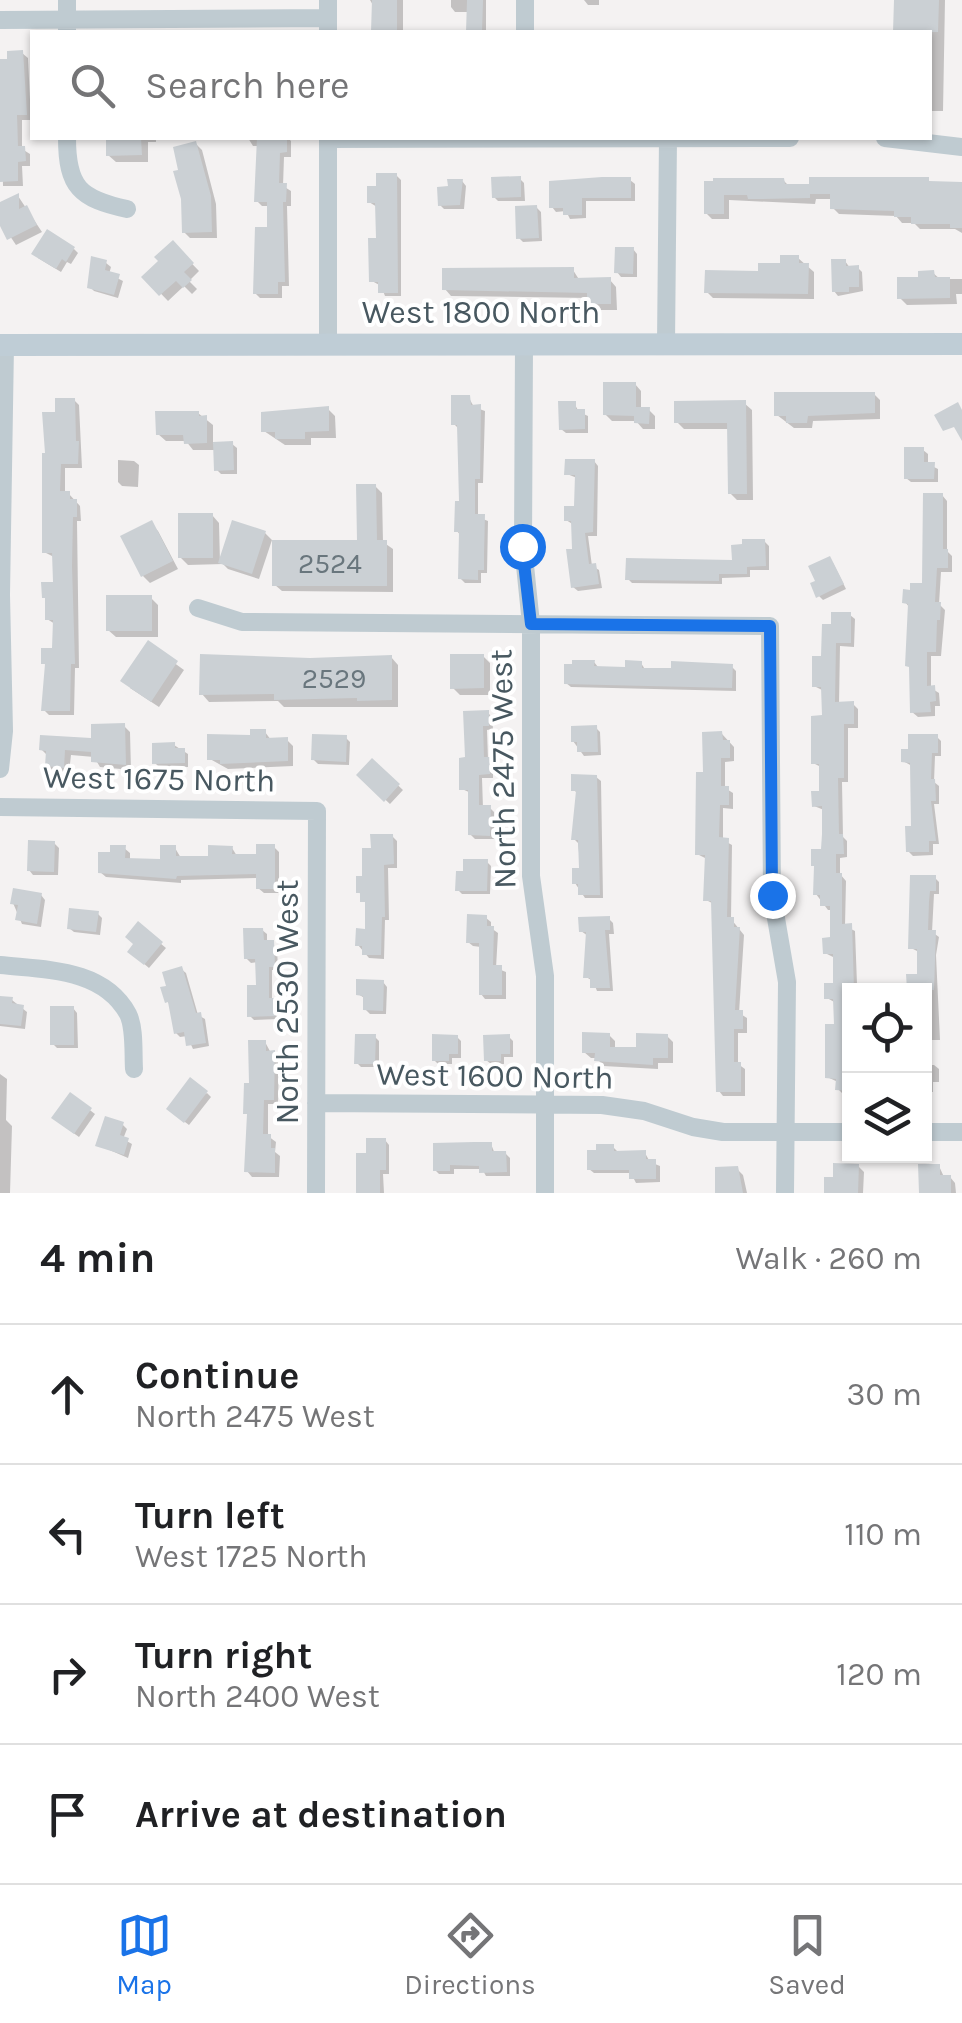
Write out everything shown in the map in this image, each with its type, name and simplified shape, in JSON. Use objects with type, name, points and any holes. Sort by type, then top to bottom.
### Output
[{"type":"main road","name":"West 1800 North","points":[[2,345],[962,344]]},
{"type":"street","points":[[67,0],[67,26]]},
{"type":"street","points":[[525,0],[525,30]]},
{"type":"street","points":[[0,20],[67,26],[328,17]]},
{"type":"street","points":[[67,140],[67,166],[76,186],[97,202],[127,209]]},
{"type":"street","points":[[328,140],[328,344]]},
{"type":"street","points":[[666,344],[668,140]]},
{"type":"street","points":[[903,140],[962,147]]},
{"type":"street","name":"North 2475 West","points":[[524,344],[522,546],[531,624],[531,876],[545,976],[545,1193]]},
{"type":"street","points":[[0,769],[4,730],[2,345]]},
{"type":"street","points":[[198,608],[242,622],[770,626],[772,895],[787,982],[785,1193]]},
{"type":"street","name":"West 1675 North","points":[[0,806],[317,811]]},
{"type":"street","name":"North 2530 West","points":[[316,1193],[317,811]]},
{"type":"street","points":[[0,965],[71,973],[105,986],[129,1016],[134,1069]]},
{"type":"street","name":"West 1600 North","points":[[316,1103],[602,1105],[724,1132],[842,1132]]},
{"type":"street","points":[[932,1132],[962,1132]]},
{"type":"building","points":[[372,0],[397,0],[397,30],[371,30]]},
{"type":"building","points":[[467,0],[483,0],[482,30],[466,30]]},
{"type":"building","points":[[894,0],[939,0],[938,32],[893,30]]},
{"type":"building","points":[[23,50],[27,115],[17,115],[18,146],[25,146],[26,161],[18,162],[18,181],[0,182],[0,59],[7,59],[7,51]]},
{"type":"building","points":[[106,140],[141,140],[142,155],[106,156]]},
{"type":"building","points":[[257,140],[287,140],[287,152],[280,153],[279,183],[287,183],[283,202],[285,282],[278,282],[278,294],[253,294],[255,227],[267,227],[267,202],[254,202]]},
{"type":"building","points":[[196,141],[211,196],[212,232],[182,233],[173,147]]},
{"type":"building","points":[[376,173],[397,173],[398,293],[378,293],[378,282],[369,282],[368,238],[376,238],[375,203],[367,203],[367,186],[376,186]]},
{"type":"building","points":[[521,176],[521,197],[492,198],[491,177]]},
{"type":"building","points":[[631,177],[631,198],[582,198],[582,215],[563,215],[563,208],[549,208],[549,181]]},
{"type":"building","points":[[809,177],[929,177],[929,181],[962,182],[962,228],[950,228],[950,224],[911,224],[911,217],[894,217],[894,211],[830,209],[830,194],[762,199],[724,195],[724,214],[704,214],[704,181],[784,178],[785,184],[809,184]]},
{"type":"building","points":[[447,179],[463,179],[460,205],[438,206],[437,187],[448,186]]},
{"type":"building","points":[[19,193],[19,209],[27,205],[37,225],[7,240],[0,226],[0,202]]},
{"type":"building","points":[[537,205],[539,238],[516,239],[515,206]]},
{"type":"building","points":[[47,229],[75,247],[56,269],[31,254]]},
{"type":"building","points":[[173,240],[194,263],[184,272],[192,280],[183,288],[176,281],[159,296],[141,277],[158,261],[154,257]]},
{"type":"building","points":[[615,247],[634,247],[633,274],[614,273]]},
{"type":"building","points":[[780,255],[799,255],[799,263],[809,263],[808,294],[704,293],[705,270],[758,271],[758,263],[780,263]]},
{"type":"building","points":[[91,256],[107,260],[105,270],[120,274],[114,295],[87,288]]},
{"type":"building","points":[[831,259],[846,259],[846,266],[859,265],[859,287],[849,287],[849,292],[832,292]]},
{"type":"building","points":[[574,267],[574,278],[611,277],[611,304],[587,304],[587,293],[442,290],[442,268]]},
{"type":"building","points":[[934,270],[935,277],[950,277],[950,298],[897,299],[897,277],[918,277],[918,271]]},
{"type":"building","points":[[603,382],[636,382],[636,407],[650,407],[649,424],[634,423],[634,416],[603,415]]},
{"type":"building","points":[[774,392],[875,392],[875,413],[808,416],[807,423],[786,423],[786,416],[774,416]]},
{"type":"building","points":[[451,395],[470,395],[471,405],[481,404],[480,479],[475,479],[475,514],[485,514],[484,570],[478,570],[478,580],[458,579],[459,532],[454,532],[455,501],[459,501],[457,425],[451,425]]},
{"type":"building","points":[[55,398],[75,398],[79,441],[78,464],[61,464],[60,491],[70,491],[70,499],[77,499],[72,566],[75,664],[71,664],[70,711],[41,711],[45,664],[41,664],[41,648],[52,648],[53,620],[45,620],[41,582],[53,582],[52,553],[42,553],[42,412],[55,412]]},
{"type":"building","points":[[746,400],[747,494],[728,494],[727,423],[674,423],[674,401]]},
{"type":"building","points":[[558,401],[576,401],[576,409],[585,409],[585,429],[559,430]]},
{"type":"building","points":[[958,402],[962,410],[962,441],[954,427],[943,431],[934,415]]},
{"type":"building","points":[[329,406],[329,431],[305,432],[305,439],[275,439],[275,432],[261,432],[261,412]]},
{"type":"building","points":[[155,411],[199,411],[199,416],[207,415],[207,443],[184,444],[183,435],[156,435]]},
{"type":"building","points":[[233,441],[234,470],[214,471],[213,442]]},
{"type":"building","points":[[904,447],[924,447],[924,462],[935,462],[934,479],[904,479]]},
{"type":"building","points":[[565,459],[595,459],[593,532],[585,533],[589,564],[596,563],[599,584],[571,588],[566,549],[572,549],[571,521],[564,521],[564,506],[574,506],[575,475],[564,475]]},
{"type":"building","points":[[356,484],[376,484],[377,540],[387,540],[387,586],[272,586],[272,540],[357,540]]},
{"type":"building","points":[[923,493],[943,493],[943,549],[948,549],[948,568],[937,568],[935,602],[941,602],[940,620],[936,652],[927,652],[927,686],[935,685],[936,701],[930,702],[931,712],[910,713],[909,667],[905,666],[908,604],[902,603],[903,589],[910,590],[910,583],[922,583]]},
{"type":"building","points":[[178,513],[213,513],[213,558],[178,558]]},
{"type":"building","points":[[152,520],[173,561],[141,577],[120,536]]},
{"type":"building","points":[[232,520],[266,531],[252,574],[218,563]]},
{"type":"building","points":[[742,539],[765,539],[766,566],[747,567],[747,574],[719,574],[719,581],[625,580],[626,558],[732,560],[731,545],[742,544]]},
{"type":"building","points":[[830,556],[844,584],[816,598],[810,583],[815,581],[808,566]]},
{"type":"building","points":[[106,595],[152,595],[152,631],[106,631]]},
{"type":"building","points":[[831,612],[851,612],[851,643],[836,643],[835,702],[854,701],[854,724],[844,724],[844,778],[838,778],[839,834],[843,834],[844,854],[836,854],[836,873],[842,873],[842,924],[852,923],[854,983],[842,983],[842,1090],[835,1090],[836,1079],[825,1078],[825,1024],[834,1024],[833,999],[824,999],[824,983],[833,983],[833,954],[823,954],[822,938],[830,937],[830,906],[820,906],[820,895],[813,895],[811,866],[811,849],[821,849],[822,834],[822,806],[812,807],[811,791],[819,791],[819,764],[811,764],[811,716],[822,715],[821,687],[812,687],[812,656],[821,656],[822,624],[831,624]]},
{"type":"building","points":[[148,640],[178,661],[151,702],[120,681]]},
{"type":"building","points":[[200,654],[310,658],[392,655],[392,700],[274,700],[274,694],[199,695]]},
{"type":"building","points":[[450,654],[484,654],[484,688],[450,689]]},
{"type":"building","points":[[572,660],[595,660],[594,666],[625,667],[625,660],[642,661],[642,668],[671,668],[671,661],[733,664],[732,688],[564,684],[564,664],[572,664]]},
{"type":"building","points":[[489,710],[489,726],[483,726],[484,757],[490,757],[490,774],[479,775],[479,805],[491,805],[490,836],[468,835],[468,790],[459,790],[459,758],[465,757],[463,711]]},
{"type":"building","points":[[125,723],[126,765],[91,762],[91,752],[65,750],[64,768],[45,766],[46,751],[39,750],[40,735],[91,738],[91,724]]},
{"type":"building","points":[[597,725],[598,752],[577,752],[577,742],[571,742],[571,726]]},
{"type":"building","points":[[250,729],[266,729],[266,738],[288,737],[288,761],[220,764],[220,760],[207,760],[207,734],[250,735]]},
{"type":"building","points":[[722,731],[723,740],[730,740],[730,758],[721,758],[721,786],[729,786],[729,805],[720,805],[719,837],[729,838],[727,917],[734,917],[734,927],[740,927],[735,1010],[743,1010],[743,1029],[734,1029],[734,1062],[741,1062],[741,1092],[716,1092],[711,901],[703,901],[705,855],[695,855],[696,772],[703,772],[702,732]]},
{"type":"building","points":[[312,734],[347,735],[346,762],[311,760]]},
{"type":"building","points":[[908,734],[938,734],[938,753],[932,753],[931,779],[935,779],[936,801],[931,801],[936,841],[929,841],[929,852],[906,852],[905,826],[911,826],[910,763],[901,762],[901,749],[908,749]]},
{"type":"building","points":[[175,742],[175,748],[185,748],[185,763],[152,764],[152,743]]},
{"type":"building","points":[[372,758],[400,784],[384,802],[356,775]]},
{"type":"building","points":[[571,774],[597,775],[600,895],[578,895],[578,884],[572,884],[572,868],[579,868],[578,840],[571,840],[576,791],[571,791]]},
{"type":"building","points":[[370,834],[393,834],[394,864],[384,865],[381,955],[362,955],[362,946],[355,946],[356,928],[365,929],[365,902],[360,902],[360,893],[356,893],[356,876],[362,876],[362,848],[371,848]]},
{"type":"building","points":[[28,840],[55,841],[54,872],[27,871]]},
{"type":"building","points":[[256,844],[275,844],[275,889],[256,889],[256,874],[176,879],[98,873],[98,852],[110,852],[110,845],[126,845],[125,858],[160,859],[160,845],[176,845],[176,856],[208,856],[208,845],[233,846],[232,854],[256,854]]},
{"type":"building","points":[[463,859],[488,859],[487,891],[455,891],[456,871],[463,871]]},
{"type":"building","points":[[910,875],[936,875],[936,891],[930,891],[928,930],[936,930],[934,990],[932,983],[907,983],[906,974],[917,974],[917,949],[908,949]]},
{"type":"building","points":[[13,888],[42,893],[37,924],[15,920],[18,905],[10,904]]},
{"type":"building","points":[[69,908],[99,911],[96,932],[67,929]]},
{"type":"building","points":[[467,914],[487,915],[487,926],[494,926],[493,965],[502,965],[502,995],[479,995],[479,943],[466,943]]},
{"type":"building","points":[[610,916],[610,930],[605,930],[610,988],[590,988],[590,978],[583,978],[586,932],[579,932],[578,917]]},
{"type":"building","points":[[138,921],[163,942],[144,965],[127,952],[133,944],[125,937]]},
{"type":"building","points":[[243,928],[263,928],[264,940],[274,940],[275,967],[269,967],[269,998],[274,998],[275,1016],[247,1017],[247,985],[256,985],[255,959],[244,959]]},
{"type":"building","points":[[182,966],[196,1013],[201,1012],[206,1043],[186,1046],[184,1032],[174,1034],[168,1002],[165,1003],[160,987],[166,986],[162,972]]},
{"type":"building","points":[[356,979],[384,980],[383,1011],[363,1010],[363,996],[356,995]]},
{"type":"building","points":[[0,996],[13,997],[12,1003],[24,1005],[21,1026],[0,1024]]},
{"type":"building","points":[[50,1006],[74,1006],[74,1045],[50,1045]]},
{"type":"building","points":[[582,1032],[610,1033],[610,1047],[636,1047],[636,1033],[668,1034],[668,1058],[653,1058],[653,1065],[594,1061],[595,1053],[582,1053]]},
{"type":"building","points":[[355,1034],[376,1034],[375,1064],[354,1064]]},
{"type":"building","points":[[432,1034],[458,1035],[458,1054],[449,1054],[449,1061],[432,1061]]},
{"type":"building","points":[[510,1034],[510,1054],[501,1054],[501,1061],[484,1061],[483,1035]]},
{"type":"building","points":[[248,1040],[266,1040],[266,1051],[275,1050],[274,1100],[264,1100],[263,1134],[271,1134],[275,1173],[244,1172]]},
{"type":"building","points":[[190,1077],[208,1091],[184,1123],[166,1109]]},
{"type":"building","points":[[70,1092],[92,1108],[74,1134],[51,1118]]},
{"type":"building","points":[[105,1116],[124,1122],[120,1135],[129,1138],[124,1155],[95,1146]]},
{"type":"building","points":[[366,1138],[386,1138],[386,1170],[380,1170],[380,1193],[356,1193],[356,1153],[366,1153]]},
{"type":"building","points":[[492,1142],[492,1151],[506,1151],[507,1172],[479,1173],[479,1166],[450,1165],[450,1171],[433,1171],[433,1143]]},
{"type":"building","points":[[596,1144],[614,1144],[614,1151],[646,1150],[646,1159],[656,1159],[656,1179],[629,1179],[629,1170],[587,1170],[587,1150],[596,1150]]},
{"type":"building","points":[[833,1163],[859,1164],[858,1193],[824,1193],[824,1177],[833,1177]]},
{"type":"building","points":[[918,1164],[940,1164],[940,1175],[951,1175],[951,1193],[919,1193]]},
{"type":"building","points":[[738,1166],[743,1193],[715,1193],[715,1167]]},
{"type":"route","points":[[522,546],[531,624],[770,626],[772,895]]}]
